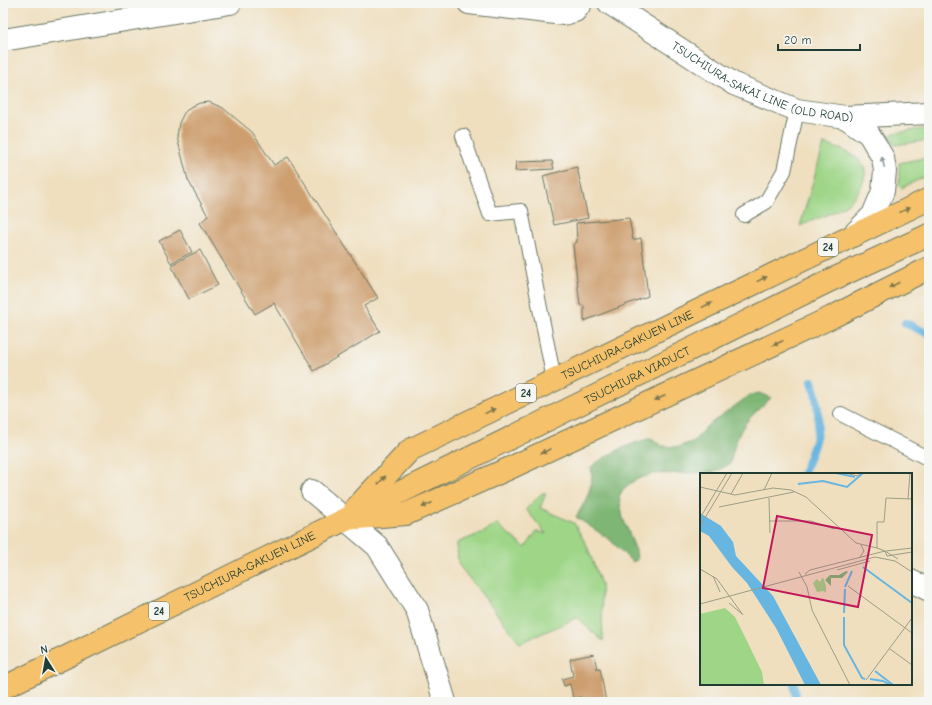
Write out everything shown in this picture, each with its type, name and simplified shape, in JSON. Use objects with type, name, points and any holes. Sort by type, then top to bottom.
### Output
[{"type":"main road","name":"TSUCHIURA-GAKUEN LINE","points":[[3,688],[346,519],[410,450],[929,199]]},
{"type":"main road","name":"TSUCHIURA VIADUCT","points":[[346,519],[831,280],[929,235]]},
{"type":"main road","name":"TSUCHIURA-GAKUEN LINE","points":[[346,519],[406,514],[510,468],[832,317],[929,268]]},
{"type":"street","points":[[3,40],[230,3]]},
{"type":"street","points":[[468,3],[564,14],[576,11],[581,3]]},
{"type":"street","name":"TSUCHIURA-SAKAI LINE (OLD ROAD)","points":[[609,3],[734,84],[797,110],[845,117],[929,113]]},
{"type":"street","points":[[845,117],[869,134],[883,158],[885,171],[883,191],[873,215],[856,234]]},
{"type":"street","points":[[312,491],[377,546],[417,610],[445,702]]},
{"type":"street","points":[[912,582],[929,590]]},
{"type":"lane","points":[[744,215],[766,202],[784,171],[797,110]]},
{"type":"lane","points":[[463,136],[490,214],[521,211],[554,380]]},
{"type":"lane","points":[[841,414],[929,459]]},
{"type":"green space","points":[[929,128],[929,140],[895,145],[890,136],[894,133]]},
{"type":"green space","points":[[824,144],[843,150],[860,161],[864,166],[865,172],[862,185],[854,197],[845,205],[829,214],[800,226]]},
{"type":"green space","points":[[929,157],[929,175],[901,188],[899,184],[899,163]]},
{"type":"green space","points":[[759,393],[771,398],[754,413],[743,426],[736,442],[730,464],[714,472],[653,474],[635,480],[623,489],[619,497],[623,518],[636,551],[637,560],[632,562],[609,539],[576,517],[586,499],[590,487],[592,474],[591,467],[598,462],[612,453],[652,438],[661,446],[678,447],[694,441],[707,426],[750,395]]},
{"type":"green space","points":[[542,493],[546,493],[540,508],[574,523],[587,546],[601,584],[603,641],[577,618],[520,643],[458,564],[457,543],[484,532],[497,524],[525,548],[537,531],[546,534],[526,509]]},
{"type":"building","points":[[209,102],[223,108],[252,132],[274,165],[288,157],[378,298],[364,306],[380,331],[314,371],[274,303],[255,314],[200,223],[208,216],[188,180],[177,137],[179,123],[184,113],[190,107],[200,103]]},
{"type":"building","points":[[552,161],[554,169],[515,171],[516,162]]},
{"type":"building","points":[[577,167],[588,218],[554,225],[543,176]]},
{"type":"building","points":[[629,218],[633,240],[641,238],[648,296],[584,321],[584,306],[580,305],[573,245],[577,242],[576,223]]},
{"type":"building","points":[[180,230],[192,252],[171,263],[159,241]]},
{"type":"building","points":[[200,250],[218,285],[189,299],[171,265]]},
{"type":"building","points":[[594,654],[597,669],[600,668],[606,702],[589,702],[589,700],[582,701],[581,697],[573,698],[570,684],[564,686],[562,679],[573,676],[570,659]]},
{"type":"waterway","points":[[905,323],[929,334]]},
{"type":"waterway","points":[[803,473],[816,439],[818,429],[818,407],[812,381]]},
{"type":"waterway","points":[[794,685],[797,702]]}]
